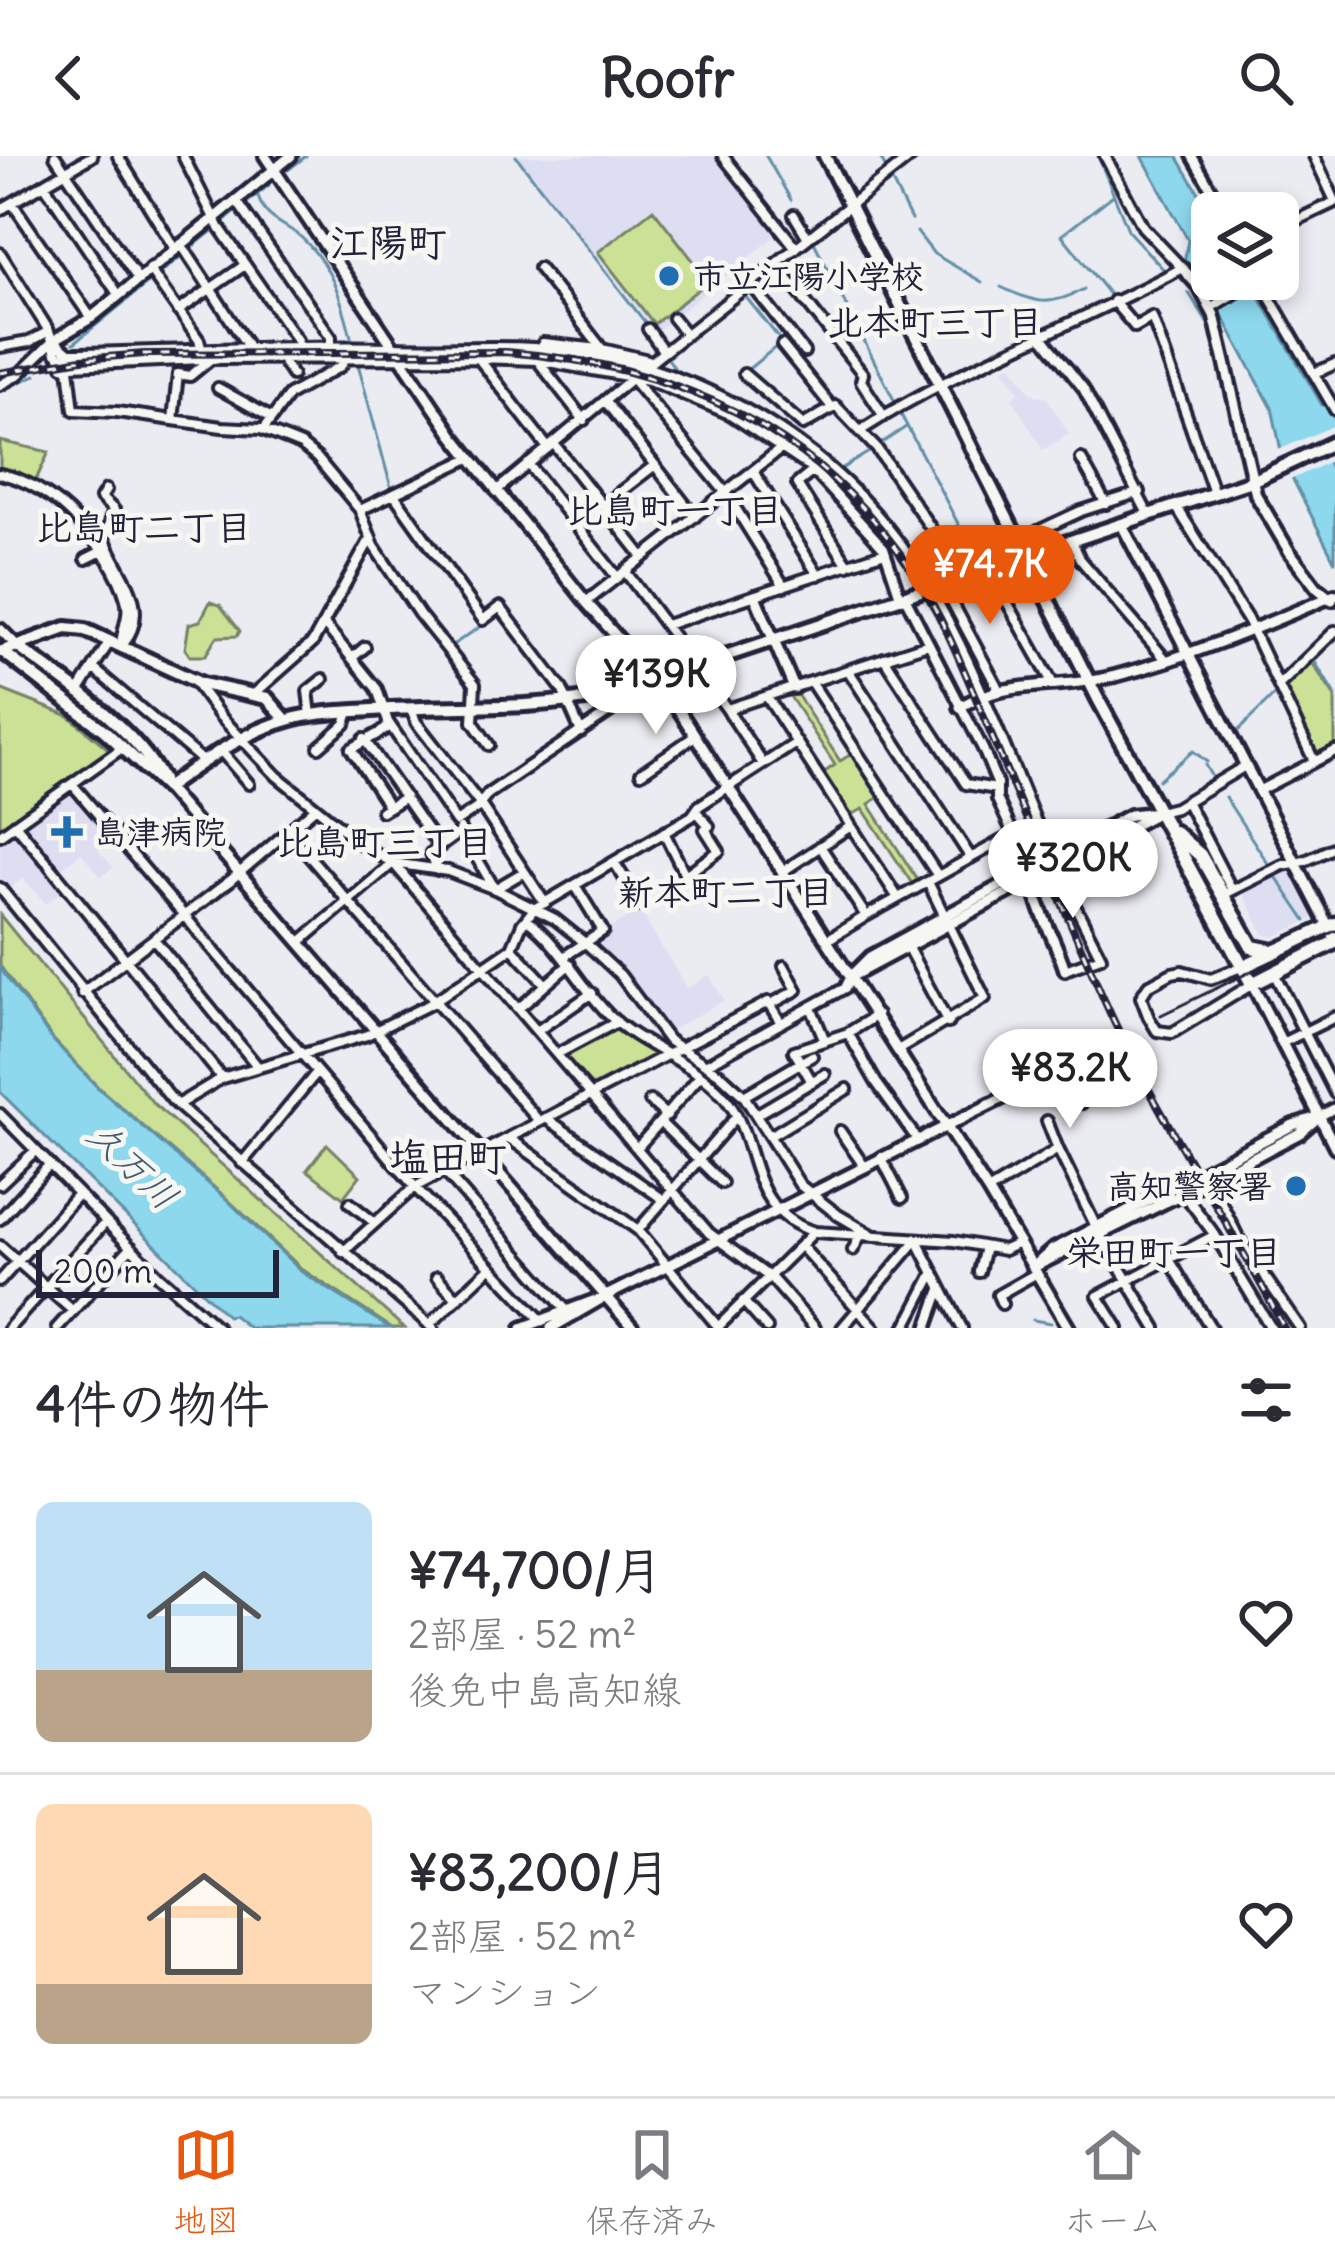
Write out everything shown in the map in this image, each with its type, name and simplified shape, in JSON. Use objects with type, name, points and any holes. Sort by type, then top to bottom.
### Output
[{"type":"highway","points":[[1160,812],[1252,984],[1333,933]]},
{"type":"highway","points":[[1171,830],[1200,855],[1228,893],[1252,947],[1277,952]]},
{"type":"highway","points":[[1242,967],[1333,933]]},
{"type":"main road","points":[[825,156],[1029,555],[1087,679],[1160,812]]},
{"type":"main road","points":[[166,788],[221,751],[286,720],[350,711],[568,703],[605,696],[1254,480],[1335,442]]},
{"type":"main road","points":[[1,651],[67,628],[85,630],[193,680],[276,704],[286,720]]},
{"type":"main road","points":[[18,647],[153,762],[166,788]]},
{"type":"main road","points":[[1,651],[166,788]]},
{"type":"street","points":[[55,156],[138,278]]},
{"type":"street","points":[[0,210],[92,156]]},
{"type":"street","points":[[118,156],[249,348]]},
{"type":"street","points":[[183,156],[217,223],[298,346]]},
{"type":"street","points":[[266,156],[470,458],[656,680],[695,736],[988,1191],[1069,1328]]},
{"type":"street","points":[[0,347],[51,335],[91,317],[138,278],[153,275],[240,205],[291,156]]},
{"type":"street","points":[[723,156],[796,248]]},
{"type":"street","points":[[496,491],[912,156]]},
{"type":"street","points":[[1105,156],[1143,227],[1213,306],[1256,495],[1278,536],[1316,588],[1333,598]]},
{"type":"street","points":[[1192,156],[1213,192]]},
{"type":"street","points":[[1299,219],[1335,201],[1314,156]]},
{"type":"street","points":[[44,184],[118,295]]},
{"type":"street","points":[[12,203],[91,317]]},
{"type":"street","points":[[240,205],[331,337],[331,346]]},
{"type":"street","points":[[794,214],[808,238]]},
{"type":"street","points":[[0,253],[51,335],[69,353],[205,355],[281,358],[537,360],[636,379],[696,398],[784,446],[869,529],[885,551],[903,598],[983,749],[997,799],[1032,874],[1033,891],[1065,970],[1101,957],[929,589],[878,516],[789,436],[722,397],[648,366],[544,349],[298,346],[249,348],[205,355],[75,365],[62,360]]},
{"type":"street","points":[[776,264],[863,374],[861,382],[883,415]]},
{"type":"street","points":[[178,311],[245,265]]},
{"type":"street","points":[[539,268],[602,350]]},
{"type":"street","points":[[860,430],[1040,334],[1182,268]]},
{"type":"street","points":[[153,275],[205,355]]},
{"type":"street","points":[[751,284],[804,352]]},
{"type":"street","points":[[1213,306],[1224,300]]},
{"type":"street","points":[[1271,300],[1332,406]]},
{"type":"street","points":[[1113,301],[1135,327],[1152,317],[1214,493]]},
{"type":"street","points":[[673,318],[686,334]]},
{"type":"street","points":[[648,329],[664,352]]},
{"type":"street","points":[[1040,334],[1084,388],[1149,516]]},
{"type":"street","points":[[51,335],[62,365],[69,368],[74,410],[264,429],[301,445],[317,458],[360,510],[372,541],[419,614],[475,684],[473,722],[489,745]]},
{"type":"street","points":[[0,385],[18,376],[51,335]]},
{"type":"street","points":[[543,343],[648,360],[648,366]]},
{"type":"street","points":[[782,345],[831,406],[860,430],[964,577]]},
{"type":"street","points":[[172,420],[178,374],[190,376],[205,355]]},
{"type":"street","points":[[281,358],[292,376]]},
{"type":"street","points":[[264,429],[290,395],[341,366],[346,358]]},
{"type":"street","points":[[478,358],[643,556]]},
{"type":"street","points":[[537,360],[584,420]]},
{"type":"street","points":[[1316,373],[1335,364]]},
{"type":"street","points":[[744,374],[802,425],[831,406]]},
{"type":"street","points":[[636,379],[726,493],[784,586]]},
{"type":"street","points":[[218,388],[270,417]]},
{"type":"street","points":[[606,402],[695,517]]},
{"type":"street","points":[[586,602],[784,446],[789,436]]},
{"type":"street","points":[[360,510],[470,458]]},
{"type":"street","points":[[1081,459],[1106,504]]},
{"type":"street","points":[[528,464],[666,625],[763,764]]},
{"type":"street","points":[[603,506],[655,465]]},
{"type":"street","points":[[753,471],[818,575]]},
{"type":"street","points":[[813,471],[797,484],[848,565]]},
{"type":"street","points":[[0,473],[23,480],[85,528],[126,599],[128,614],[116,644]]},
{"type":"street","points":[[77,693],[136,621],[136,603],[104,537],[114,510],[101,498],[106,490]]},
{"type":"street","points":[[1038,531],[1140,492]]},
{"type":"street","points":[[395,496],[483,620],[500,607],[562,689],[581,732]]},
{"type":"street","points":[[1176,506],[1253,632],[1314,761]]},
{"type":"street","points":[[1122,525],[1333,933]]},
{"type":"street","points":[[1072,540],[1080,559],[1167,661]]},
{"type":"street","points":[[253,695],[288,668],[325,625],[372,541]]},
{"type":"street","points":[[666,625],[885,551]]},
{"type":"street","points":[[86,559],[100,552]]},
{"type":"street","points":[[989,570],[1052,682]]},
{"type":"street","points":[[943,585],[999,690]]},
{"type":"street","points":[[754,596],[794,688]]},
{"type":"street","points":[[960,707],[999,690],[1108,678],[1190,656],[1333,598]]},
{"type":"street","points":[[325,625],[377,689],[388,722],[495,890]]},
{"type":"street","points":[[0,629],[18,647]]},
{"type":"street","points":[[1279,686],[1335,631]]},
{"type":"street","points":[[727,710],[928,644]]},
{"type":"street","points":[[353,657],[365,647]]},
{"type":"street","points":[[884,658],[966,784],[997,789]]},
{"type":"street","points":[[93,668],[204,762]]},
{"type":"street","points":[[848,670],[971,858]]},
{"type":"street","points":[[310,715],[308,691],[322,679]]},
{"type":"street","points":[[193,680],[242,740],[315,808],[393,863],[718,1240],[768,1275],[815,1328]]},
{"type":"street","points":[[811,682],[938,876]]},
{"type":"street","points":[[437,870],[431,853],[480,804],[611,711],[605,696]]},
{"type":"street","points":[[767,697],[898,898]]},
{"type":"street","points":[[411,708],[416,722],[480,804],[544,903]]},
{"type":"street","points":[[319,747],[345,724],[350,711]]},
{"type":"street","points":[[388,722],[386,729],[351,749],[386,809],[404,797]]},
{"type":"street","points":[[641,773],[695,736]]},
{"type":"street","points":[[364,739],[439,847]]},
{"type":"street","points":[[177,1105],[222,1078],[376,1031],[435,1001],[512,948],[534,909],[664,832],[796,743]]},
{"type":"street","points":[[0,835],[122,748]]},
{"type":"street","points":[[221,751],[249,784]]},
{"type":"street","points":[[1258,790],[1335,751]]},
{"type":"street","points":[[707,1064],[845,988],[870,957],[948,921],[1133,813],[1160,812],[1245,766]]},
{"type":"street","points":[[73,785],[416,1187],[547,1325]]},
{"type":"street","points":[[166,788],[602,1298],[633,1328]]},
{"type":"street","points":[[1186,801],[1228,893],[1335,847]]},
{"type":"street","points":[[82,992],[241,873],[315,808]]},
{"type":"street","points":[[664,832],[685,875],[719,850],[696,811]]},
{"type":"street","points":[[16,824],[222,1078]]},
{"type":"street","points":[[781,872],[850,826]]},
{"type":"street","points":[[288,832],[543,1119],[664,1200]]},
{"type":"street","points":[[827,940],[1014,834]]},
{"type":"street","points":[[820,847],[866,916]]},
{"type":"street","points":[[614,862],[642,906]]},
{"type":"street","points":[[300,942],[393,863],[437,870],[495,890],[555,919],[620,975],[676,1050],[726,1100],[757,1179],[796,1224],[815,1232],[1004,1250],[1020,1242]]},
{"type":"street","points":[[495,890],[522,873]]},
{"type":"street","points":[[898,1050],[985,998],[928,882]]},
{"type":"street","points":[[518,1009],[603,931],[575,885]]},
{"type":"street","points":[[0,888],[177,1105],[431,1327],[491,1267]]},
{"type":"street","points":[[526,919],[617,1022],[707,1064],[744,1096],[787,1169],[809,1193],[874,1235]]},
{"type":"street","points":[[851,976],[908,948],[948,921]]},
{"type":"street","points":[[154,939],[258,1067]]},
{"type":"street","points":[[512,948],[546,985]]},
{"type":"street","points":[[908,948],[948,1022]]},
{"type":"street","points":[[344,1252],[416,1187],[797,990],[784,966]]},
{"type":"street","points":[[1242,967],[1208,979],[1179,971],[1152,983],[1141,998],[1150,1020],[1157,1031],[1172,1033],[1252,984],[1335,1147]]},
{"type":"street","points":[[1274,973],[1335,1093]]},
{"type":"street","points":[[537,1031],[592,993]]},
{"type":"street","points":[[771,1004],[781,1023]]},
{"type":"street","points":[[811,1007],[825,1041]]},
{"type":"street","points":[[812,1082],[794,1051],[848,1033],[877,1016]]},
{"type":"street","points":[[1284,1042],[1335,1017]]},
{"type":"street","points":[[556,1054],[617,1022]]},
{"type":"street","points":[[848,1033],[917,1139]]},
{"type":"street","points":[[522,1328],[547,1325],[1009,1095],[1035,1078],[1048,1052],[1068,1042],[1076,1044],[1093,1076],[1066,1093],[1042,1086],[1009,1095]]},
{"type":"street","points":[[744,1096],[812,1056]]},
{"type":"street","points":[[1044,1063],[1058,1090]]},
{"type":"street","points":[[242,1163],[317,1072]]},
{"type":"street","points":[[757,1114],[825,1074]]},
{"type":"street","points":[[638,1148],[700,1076]]},
{"type":"street","points":[[770,1136],[847,1089]]},
{"type":"street","points":[[1076,1090],[1082,1103]]},
{"type":"street","points":[[650,1101],[722,1183]]},
{"type":"street","points":[[1002,1304],[998,1295],[1098,1231],[1292,1125],[1335,1108]]},
{"type":"street","points":[[0,1114],[77,1195],[218,1328]]},
{"type":"street","points":[[1098,1231],[1184,1194],[1300,1132],[1320,1116]]},
{"type":"street","points":[[638,1230],[736,1118]]},
{"type":"street","points":[[1047,1121],[1098,1231],[1156,1328]]},
{"type":"street","points":[[840,1131],[865,1166]]},
{"type":"street","points":[[508,1137],[638,1230],[718,1328],[815,1232]]},
{"type":"street","points":[[988,1191],[1058,1149]]},
{"type":"street","points":[[0,1184],[35,1151]]},
{"type":"street","points":[[880,1157],[902,1198]]},
{"type":"street","points":[[0,1219],[49,1166]]},
{"type":"street","points":[[444,1171],[566,1310]]},
{"type":"street","points":[[1210,1180],[1239,1239],[1300,1328]]},
{"type":"street","points":[[1184,1194],[1215,1235],[1271,1328]]},
{"type":"street","points":[[0,1281],[77,1195]]},
{"type":"street","points":[[350,1202],[375,1223]]},
{"type":"street","points":[[9,1328],[105,1222]]},
{"type":"street","points":[[1118,1328],[1098,1296],[1215,1235]]},
{"type":"street","points":[[853,1250],[860,1236]]},
{"type":"street","points":[[917,1240],[961,1325],[950,1328]]},
{"type":"street","points":[[842,1328],[917,1240]]},
{"type":"street","points":[[0,1246],[73,1311]]},
{"type":"street","points":[[801,1246],[875,1328]]},
{"type":"street","points":[[57,1328],[131,1247]]},
{"type":"street","points":[[979,1272],[985,1247]]},
{"type":"street","points":[[1168,1259],[1211,1328]]},
{"type":"street","points":[[905,1328],[934,1272]]},
{"type":"street","points":[[437,1277],[457,1299]]},
{"type":"street","points":[[1254,1300],[1274,1288]]},
{"type":"street","points":[[927,1328],[941,1289]]},
{"type":"street","points":[[547,1325],[566,1310],[602,1298]]},
{"type":"street","points":[[743,1301],[766,1328]]},
{"type":"shaded area","name":"市立江陽小学校","points":[[518,156],[716,156],[778,234],[656,332]]},
{"type":"shaded area","points":[[1011,364],[1032,394],[1047,398],[1069,434],[1043,450],[1012,398],[1019,392],[1004,368]]},
{"type":"shaded area","name":"島津病院","points":[[68,791],[74,792],[111,836],[98,850],[113,867],[101,877],[81,853],[58,871],[23,828],[23,822]]},
{"type":"shaded area","name":"島津病院","points":[[11,830],[64,889],[46,904],[23,878],[7,891],[0,881],[0,838]]},
{"type":"shaded area","points":[[1285,869],[1293,872],[1314,911],[1312,919],[1274,937],[1264,934],[1244,895]]},
{"type":"shaded area","points":[[639,909],[687,989],[709,975],[724,1000],[665,1034],[590,943]]},
{"type":"green space","points":[[653,209],[709,281],[654,324],[598,252]]},
{"type":"green space","points":[[0,441],[49,452],[34,484],[0,471]]},
{"type":"green space","points":[[210,602],[220,605],[240,631],[237,636],[217,637],[205,656],[190,656],[185,649],[189,624],[200,621]]},
{"type":"green space","points":[[1313,664],[1335,697],[1335,747],[1323,753],[1313,749],[1285,690],[1285,683]]},
{"type":"green space","points":[[0,689],[69,716],[112,752],[0,829]]},
{"type":"green space","points":[[796,693],[840,761],[853,753],[881,796],[869,804],[918,881],[913,885],[863,809],[849,816],[822,774],[835,765],[789,695]]},
{"type":"green space","points":[[0,915],[153,1103],[404,1328],[392,1328],[303,1270],[99,1088],[51,1037],[0,966]]},
{"type":"green space","points":[[618,1027],[659,1053],[589,1086],[564,1053]]},
{"type":"green space","points":[[327,1144],[360,1176],[343,1198],[307,1170]]},
{"type":"water","points":[[1142,156],[1177,156],[1198,192],[1191,192],[1191,270],[1184,263],[1188,240]]},
{"type":"water","points":[[1214,300],[1261,300],[1322,405],[1335,400],[1335,429],[1326,458],[1335,477],[1335,562],[1283,460],[1272,408]]},
{"type":"water","name":"久万川","points":[[0,968],[50,1037],[98,1088],[302,1272],[390,1328],[249,1328],[233,1315],[227,1316],[0,1092]]},
{"type":"pier","points":[[1335,425],[1335,459],[1290,480],[1276,451]]},
{"type":"waterway","points":[[288,170],[306,156]]},
{"type":"waterway","points":[[516,156],[648,326]]},
{"type":"waterway","points":[[766,156],[791,200]]},
{"type":"waterway","points":[[879,156],[887,170]]},
{"type":"waterway","points":[[1098,156],[1129,232],[1166,272]]},
{"type":"waterway","points":[[890,178],[911,220]]},
{"type":"waterway","points":[[74,343],[269,185]]},
{"type":"waterway","points":[[258,196],[271,217],[304,240],[330,274],[352,341]]},
{"type":"waterway","points":[[1111,297],[1062,235],[1112,196]]},
{"type":"waterway","points":[[917,232],[934,254],[982,282]]},
{"type":"waterway","points":[[814,242],[894,400]]},
{"type":"waterway","points":[[1001,287],[1043,301],[1084,289]]},
{"type":"waterway","points":[[1189,293],[1214,334]]},
{"type":"waterway","points":[[745,296],[782,342],[746,371]]},
{"type":"waterway","points":[[667,357],[675,369]]},
{"type":"waterway","points":[[1220,361],[1234,421]]},
{"type":"waterway","points":[[358,364],[392,491]]},
{"type":"waterway","points":[[0,391],[36,375]]},
{"type":"waterway","points":[[898,409],[975,556]]},
{"type":"waterway","points":[[879,445],[906,427]]},
{"type":"waterway","points":[[841,469],[869,452]]},
{"type":"waterway","points":[[828,478],[889,546],[897,572]]},
{"type":"waterway","points":[[1260,517],[1312,593]]},
{"type":"waterway","points":[[487,622],[499,614],[554,686]]},
{"type":"waterway","points":[[451,646],[483,625]]},
{"type":"waterway","points":[[1335,637],[1313,659],[1335,694]]},
{"type":"waterway","points":[[1291,678],[1308,663]]},
{"type":"waterway","points":[[1236,733],[1276,693]]},
{"type":"waterway","points":[[978,730],[1002,784],[1001,799]]},
{"type":"waterway","points":[[1158,780],[1193,751],[1207,762]]},
{"type":"waterway","points":[[1205,765],[1213,779]]},
{"type":"waterway","points":[[1225,797],[1269,865]]},
{"type":"waterway","points":[[1013,824],[1031,860]]},
{"type":"waterway","points":[[1275,875],[1306,921]]},
{"type":"waterway","points":[[1226,1247],[1252,1290]]},
{"type":"waterway","points":[[1033,1320],[1051,1323]]},
{"type":"tram line","points":[[1161,1015],[1335,931]]},
{"type":"railway","points":[[0,373],[144,354],[506,352],[628,371],[737,412],[786,442],[832,478],[875,521],[926,592],[1125,1044],[1284,1328]]},
{"type":"place","name":"市立江陽小学校","points":[[669,276]]},
{"type":"place","name":"島津病院","points":[[67,832]]},
{"type":"place","name":"高知警察署","points":[[1296,1186]]},
{"type":"district","name":"江陽町","points":[[388,242]]},
{"type":"district","name":"北本町三丁目","points":[[935,322]]},
{"type":"district","name":"比島町一丁目","points":[[675,510]]},
{"type":"district","name":"比島町二丁目","points":[[144,527]]},
{"type":"district","name":"比島町三丁目","points":[[385,842]]},
{"type":"district","name":"新本町二丁目","points":[[726,892]]},
{"type":"district","name":"塩田町","points":[[448,1157]]},
{"type":"district","name":"栄田町一丁目","points":[[1174,1252]]}]
